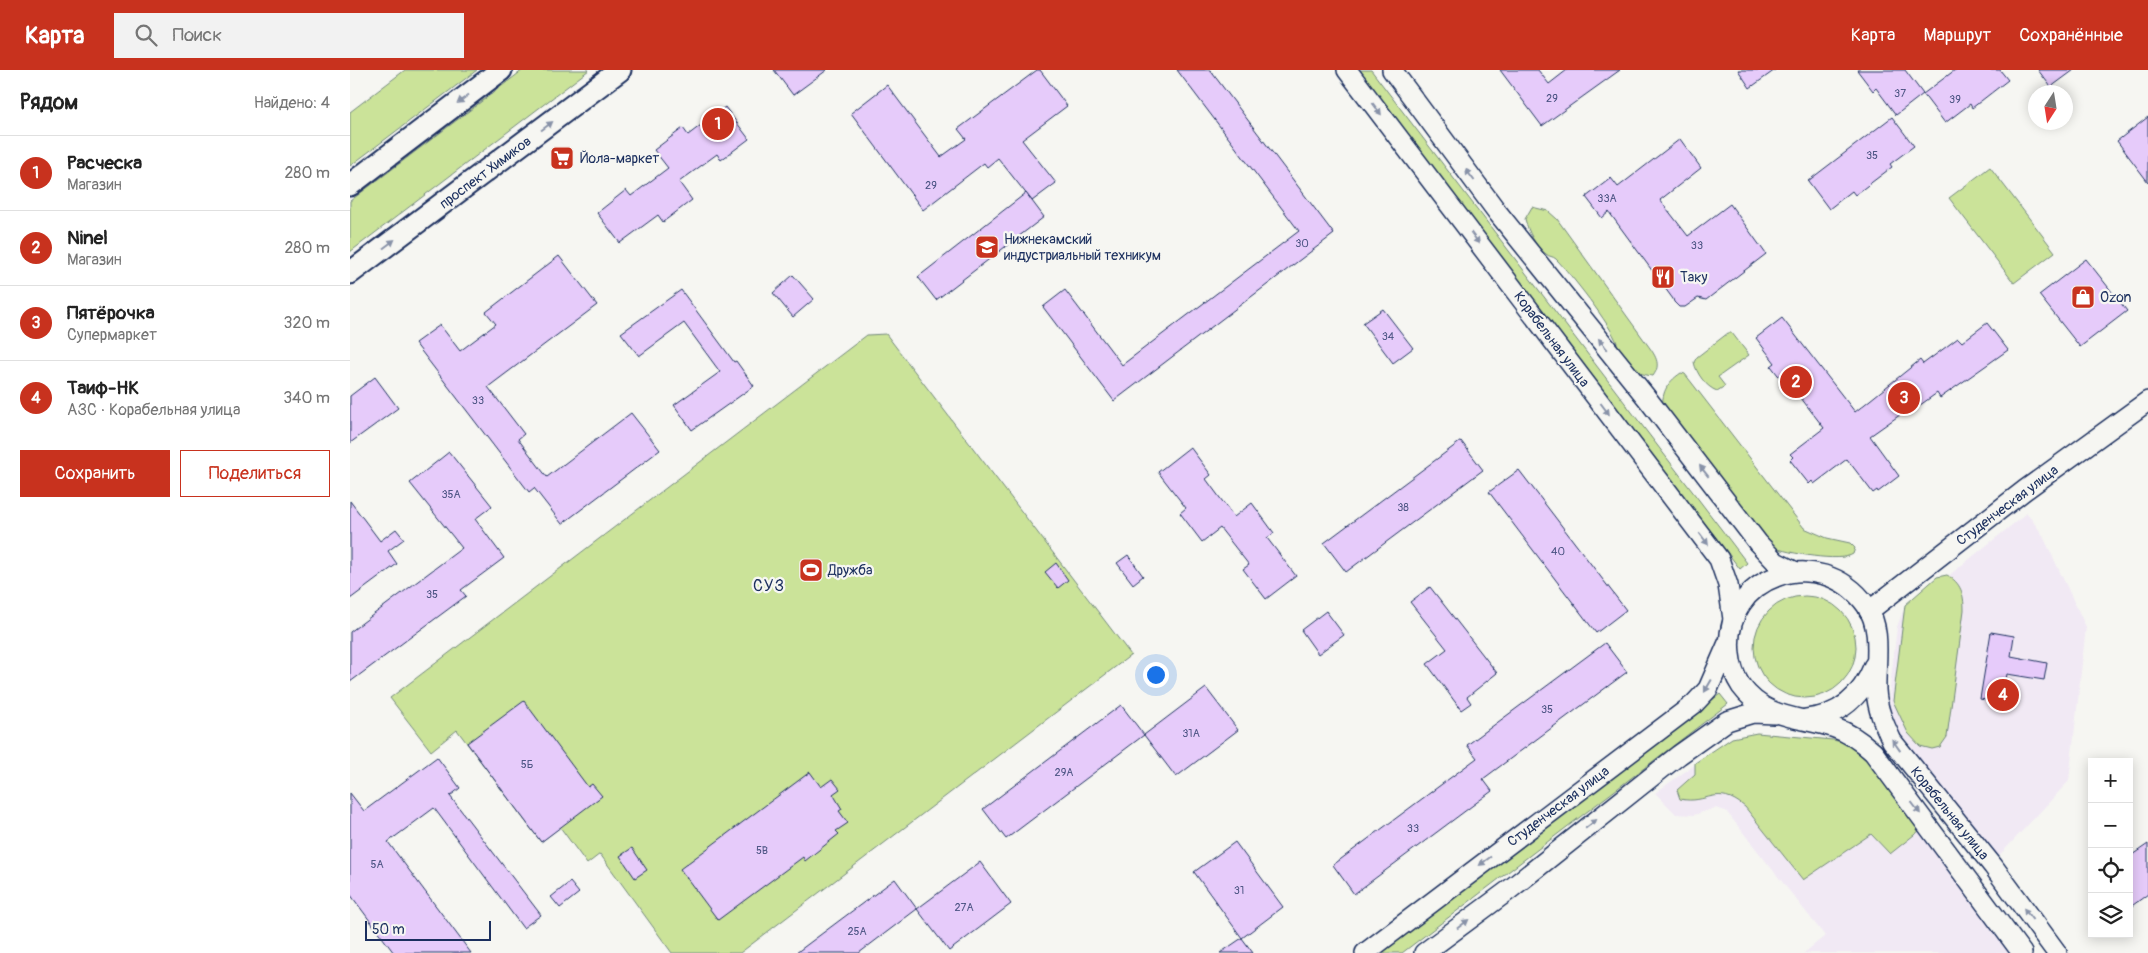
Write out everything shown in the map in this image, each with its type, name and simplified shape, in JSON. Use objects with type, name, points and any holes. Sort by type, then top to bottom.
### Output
[{"type":"main road","points":[[350,185],[502,70]]},
{"type":"main road","name":"проспект Химиков","points":[[350,273],[620,70]]},
{"type":"main road","name":"Корабельная улица","points":[[1347,70],[1719,559],[1728,585],[1734,619]]},
{"type":"main road","name":"Корабельная улица","points":[[1392,70],[1498,213],[1646,397],[1758,543],[1776,562],[1794,571]]},
{"type":"main road","name":"Студенческая улица","points":[[1869,612],[2025,490],[2148,401]]},
{"type":"main road","name":"Корабельная улица","points":[[2022,953],[1873,752],[1857,738],[1836,728],[1775,714],[1755,702],[1740,685],[1731,664],[1729,642],[1734,619],[1743,601],[1757,587],[1774,576],[1794,571],[1819,572],[1850,587],[1869,612],[1876,631],[1876,692],[1881,716],[1892,740],[1993,866],[2058,953]]},
{"type":"main road","name":"Студенческая улица","points":[[1365,953],[1694,704],[1708,689],[1729,642]]},
{"type":"main road","name":"Корабельная улица","points":[[1798,719],[1819,718],[1838,711],[1855,699],[1868,681],[1876,659]]},
{"type":"main road","points":[[1424,953],[1509,890],[1679,754],[1726,722],[1754,713],[1775,714]]},
{"type":"shaded area","points":[[2027,513],[2042,534],[2086,627],[2069,781],[1996,859],[1899,731],[1890,710],[1889,696],[1897,627],[1902,613]]},
{"type":"shaded area","points":[[1757,733],[1817,738],[1851,744],[2018,953],[1804,953],[1825,936],[1726,811],[1715,808],[1694,815],[1676,814],[1655,793],[1732,738]]},
{"type":"green space","points":[[405,70],[477,70],[350,166],[350,112]]},
{"type":"green space","points":[[523,70],[589,70],[350,252],[350,201]]},
{"type":"green space","points":[[1359,70],[1371,70],[1747,563],[1740,569]]},
{"type":"green space","points":[[1990,167],[2055,252],[2014,283],[1949,198]]},
{"type":"green space","points":[[1532,207],[1548,211],[1557,219],[1650,348],[1657,364],[1656,372],[1653,376],[1640,373],[1630,366],[1607,324],[1590,300],[1556,259],[1547,255],[1535,243],[1525,219]]},
{"type":"green space","points":[[1728,333],[1732,333],[1749,355],[1718,377],[1725,386],[1717,391],[1702,379],[1694,362],[1697,357]]},
{"type":"green space","name":"Дружба","points":[[886,334],[1131,655],[740,953],[672,953],[600,854],[587,864],[560,827],[541,842],[457,730],[431,751],[390,698],[867,335]]},
{"type":"green space","points":[[1681,373],[1685,374],[1804,528],[1827,538],[1850,543],[1855,548],[1853,554],[1837,558],[1801,554],[1772,547],[1663,411],[1663,399],[1666,389]]},
{"type":"green space","points":[[1947,575],[1959,585],[1964,610],[1947,737],[1940,747],[1932,749],[1920,746],[1908,733],[1893,701],[1905,605],[1937,577]]},
{"type":"green space","points":[[1805,596],[1825,600],[1841,611],[1852,627],[1856,647],[1852,667],[1841,683],[1825,694],[1805,698],[1785,694],[1769,683],[1758,667],[1754,647],[1758,627],[1769,611],[1785,600]]},
{"type":"green space","points":[[1720,694],[1728,704],[1402,953],[1382,953]]},
{"type":"green space","points":[[1757,733],[1833,740],[1851,744],[1870,754],[1921,825],[1919,831],[1890,854],[1871,834],[1803,880],[1745,807],[1727,796],[1712,796],[1690,800],[1680,799],[1677,790],[1695,774],[1695,763],[1732,738]]},
{"type":"building","points":[[774,70],[827,70],[793,95]]},
{"type":"building","points":[[1037,70],[1040,70],[1067,106],[1022,140],[1056,183],[1032,201],[998,158],[987,167],[984,163],[923,210],[851,113],[887,85],[941,157],[966,139],[958,129]]},
{"type":"building","points":[[1177,70],[1210,70],[1334,234],[1114,401],[1043,307],[1065,290],[1122,365],[1299,231]]},
{"type":"building","points":[[1500,70],[1538,70],[1549,84],[1567,70],[1620,70],[1542,126]]},
{"type":"building","points":[[1738,70],[1775,70],[1750,88]]},
{"type":"building","points":[[1857,70],[1905,70],[1923,94],[1896,115],[1876,88],[1873,91]]},
{"type":"building","points":[[1955,70],[2000,70],[2008,80],[1972,108],[1970,104],[1945,123],[1923,94]]},
{"type":"building","points":[[2038,70],[2074,70],[2054,85],[2049,85]]},
{"type":"building","points":[[725,107],[749,139],[721,160],[717,154],[679,182],[692,200],[663,222],[658,215],[620,243],[597,213],[626,190],[631,196],[668,168],[654,150],[683,128],[688,135]]},
{"type":"building","points":[[1892,117],[1914,146],[1890,164],[1892,167],[1855,195],[1852,191],[1829,209],[1808,181]]},
{"type":"building","points":[[2148,117],[2148,182],[2117,141]]},
{"type":"building","points":[[1680,139],[1701,168],[1660,200],[1688,236],[1730,204],[1766,254],[1706,300],[1698,298],[1685,307],[1679,307],[1674,302],[1609,212],[1602,218],[1586,197],[1611,178],[1618,187]]},
{"type":"building","points":[[1026,193],[1044,217],[936,300],[918,277]]},
{"type":"building","points":[[559,256],[597,305],[488,387],[524,434],[518,439],[547,477],[631,413],[660,450],[562,524],[534,488],[529,492],[415,343],[440,325],[460,351],[496,324],[486,312]]},
{"type":"building","points":[[2086,259],[2127,311],[2080,347],[2039,295]]},
{"type":"building","points":[[793,275],[814,299],[793,317],[773,293]]},
{"type":"building","points":[[681,290],[754,386],[692,430],[674,405],[720,372],[684,323],[639,356],[621,333]]},
{"type":"building","points":[[1383,309],[1413,348],[1393,363],[1363,323]]},
{"type":"building","points":[[1782,318],[1855,412],[1920,360],[1923,364],[1958,338],[1962,342],[1987,323],[2008,350],[1940,398],[1937,393],[1916,408],[1914,405],[1870,436],[1899,476],[1878,492],[1877,490],[1873,493],[1847,459],[1814,484],[1812,481],[1809,484],[1790,460],[1793,457],[1790,454],[1824,428],[1794,389],[1791,392],[1771,366],[1775,363],[1756,338]]},
{"type":"building","points":[[375,377],[398,408],[350,443],[350,396]]},
{"type":"building","points":[[1461,441],[1483,470],[1346,572],[1324,543]]},
{"type":"building","points":[[1190,447],[1211,475],[1206,479],[1234,517],[1252,503],[1274,533],[1267,538],[1296,576],[1266,599],[1243,569],[1249,565],[1220,528],[1202,542],[1180,513],[1186,508],[1158,472]]},
{"type":"building","points":[[449,452],[492,506],[475,519],[504,558],[461,590],[466,596],[350,682],[350,632],[462,548],[410,483]]},
{"type":"building","points":[[1519,470],[1626,610],[1596,633],[1489,492]]},
{"type":"building","points":[[350,501],[380,541],[396,529],[404,539],[388,551],[397,564],[350,599]]},
{"type":"building","points":[[1128,555],[1143,576],[1133,584],[1117,563]]},
{"type":"building","points":[[1056,563],[1068,580],[1058,588],[1045,572]]},
{"type":"building","points":[[1430,587],[1497,673],[1467,697],[1471,703],[1461,710],[1427,664],[1447,649],[1410,602]]},
{"type":"building","points":[[1326,611],[1344,635],[1318,654],[1301,630]]},
{"type":"building","points":[[1991,632],[2014,636],[2011,656],[2047,663],[2044,680],[2007,674],[2002,703],[1980,699]]},
{"type":"building","points":[[1605,643],[1627,672],[1483,779],[1492,791],[1354,894],[1333,865],[1477,758],[1467,745]]},
{"type":"building","points":[[1206,688],[1238,730],[1176,777],[1144,735]]},
{"type":"building","points":[[524,701],[588,787],[592,784],[602,796],[541,842],[467,743]]},
{"type":"building","points":[[1121,705],[1144,735],[1006,839],[983,809]]},
{"type":"building","points":[[437,757],[460,788],[450,796],[541,915],[523,928],[434,808],[388,842],[471,953],[394,953],[350,894],[350,793],[364,811]]},
{"type":"building","points":[[810,772],[821,787],[832,779],[840,789],[833,794],[842,809],[839,811],[848,823],[836,831],[839,834],[805,861],[803,857],[718,920],[680,869]]},
{"type":"building","points":[[1235,842],[1283,907],[1242,938],[1194,872]]},
{"type":"building","points":[[2148,844],[2148,894],[2133,905],[2133,893],[2133,854]]},
{"type":"building","points":[[632,848],[647,870],[635,878],[620,856]]},
{"type":"building","points":[[980,862],[1011,904],[949,951],[917,909]]},
{"type":"building","points":[[895,879],[917,909],[859,953],[796,953]]},
{"type":"building","points":[[570,882],[579,893],[560,908],[551,897]]},
{"type":"building","points":[[1242,938],[1253,953],[1220,953]]},
{"type":"place","name":"Расческа","points":[[718,124]]},
{"type":"place","name":"Йола-маркет","points":[[562,158]]},
{"type":"place","name":"Нижнекамский индустриальный техникум","points":[[987,247]]},
{"type":"place","name":"Таку","points":[[1663,277]]},
{"type":"place","name":"Ozon","points":[[2083,297]]},
{"type":"place","name":"Ninel","points":[[1796,382]]},
{"type":"place","name":"Пятёрочка","points":[[1904,398]]},
{"type":"place","name":"Дружба","points":[[811,570]]},
{"type":"place","name":"Таиф-НК","points":[[2003,695]]},
{"type":"district","name":"СУЗ","points":[[769,585]]}]
